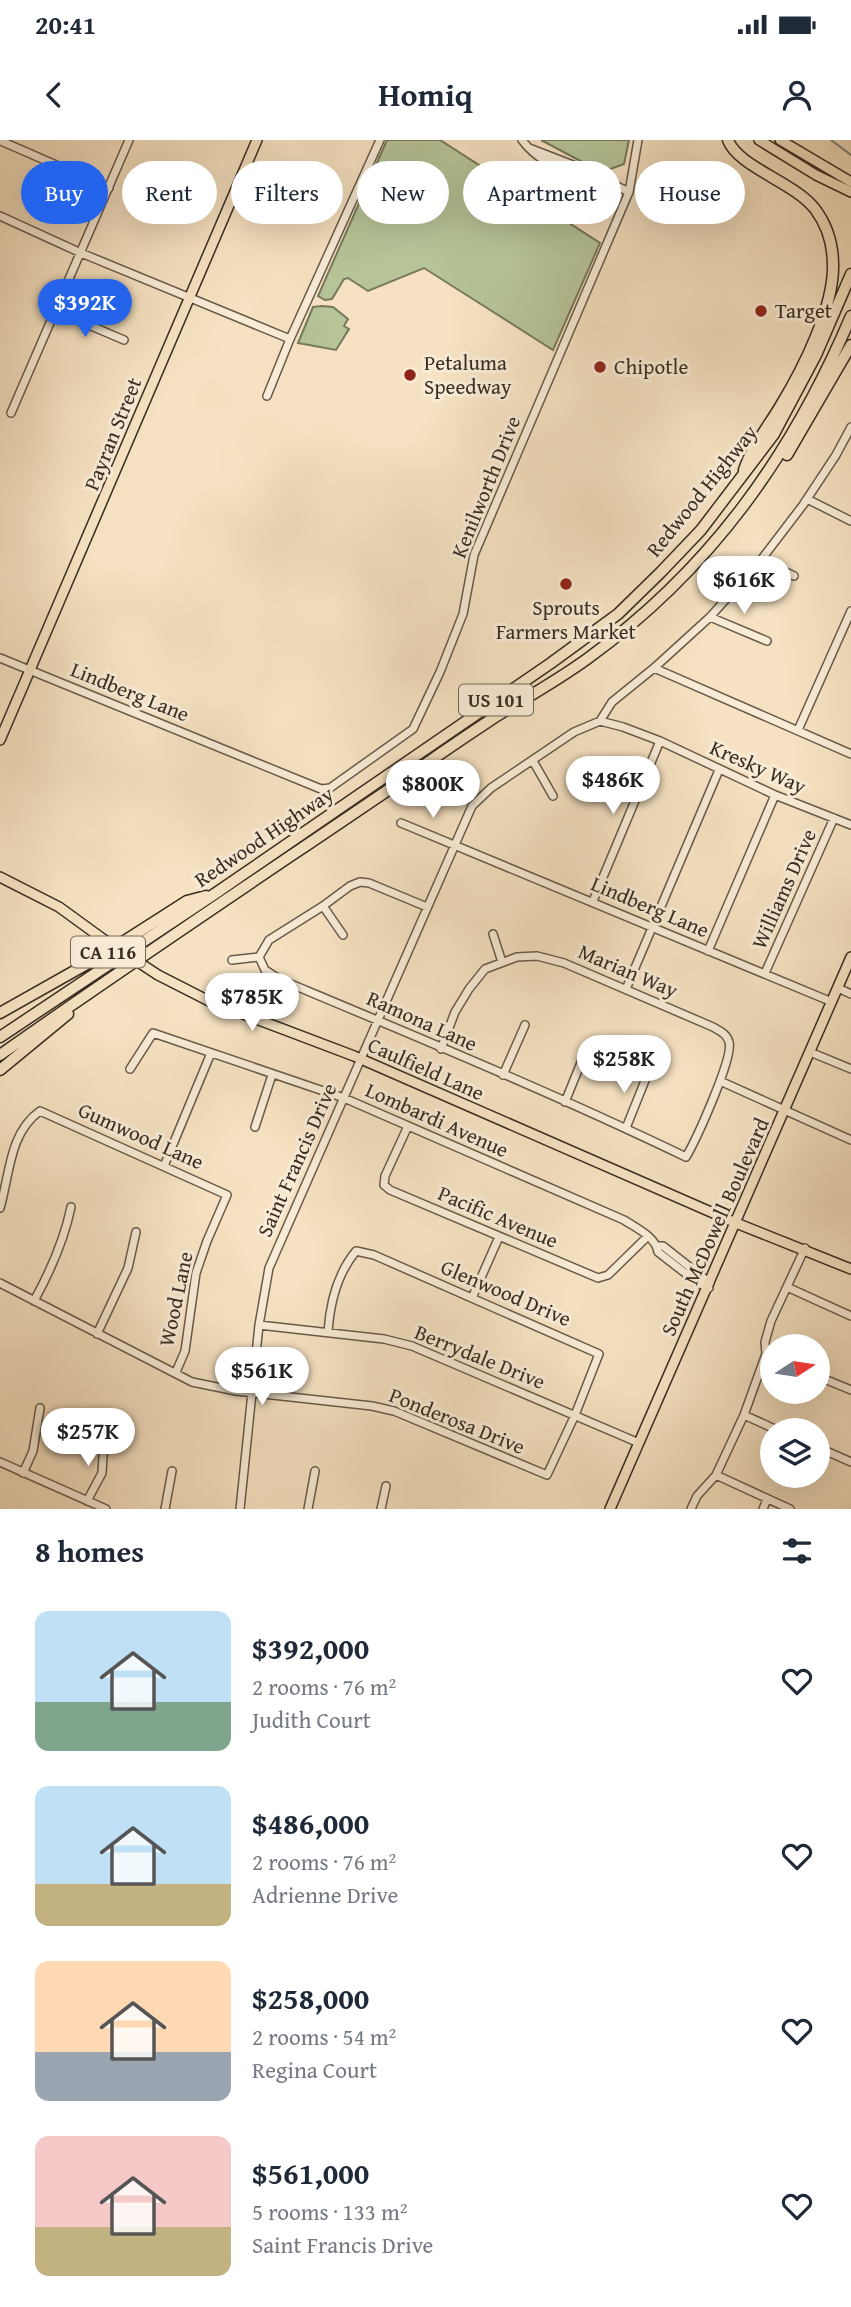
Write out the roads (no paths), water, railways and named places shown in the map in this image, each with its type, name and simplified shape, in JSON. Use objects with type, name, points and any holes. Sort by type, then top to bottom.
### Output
[{"type":"highway","points":[[728,140],[735,152],[803,197],[815,209],[830,238],[834,267],[813,340],[783,402],[750,452],[740,480]]},
{"type":"highway","name":"Redwood Highway","points":[[0,1037],[216,893],[618,614],[701,530],[774,434],[800,388],[851,274]]},
{"type":"highway","name":"Redwood Highway","points":[[0,1055],[125,967],[477,729],[586,660],[628,628],[676,583],[732,523],[771,469],[833,360],[851,316]]},
{"type":"highway","points":[[771,469],[780,464],[788,453],[851,345]]},
{"type":"highway","name":"CA 116","points":[[0,1013],[101,956],[187,901],[216,893]]},
{"type":"highway","name":"CA 116","points":[[0,1070],[125,967]]},
{"type":"main road","name":"Payran Street","points":[[0,740],[103,505],[188,298],[257,140]]},
{"type":"main road","points":[[759,140],[816,175],[851,192]]},
{"type":"main road","points":[[780,140],[851,182]]},
{"type":"main road","name":"Caulfield Lane","points":[[0,877],[59,907],[158,975],[209,1001],[362,1060],[736,1223],[851,1269]]},
{"type":"main road","name":"South McDowell Boulevard","points":[[610,1509],[851,957]]},
{"type":"street","points":[[11,414],[130,140]]},
{"type":"street","points":[[267,396],[289,340],[380,140]]},
{"type":"street","points":[[522,140],[529,148],[573,165],[629,192]]},
{"type":"street","name":"Kenilworth Drive","points":[[326,789],[413,729],[463,614],[474,555],[629,192],[638,140]]},
{"type":"street","points":[[1,141],[109,188]]},
{"type":"street","points":[[0,216],[289,340]]},
{"type":"street","points":[[56,311],[124,340]]},
{"type":"street","points":[[454,844],[472,806],[491,788],[574,732],[600,721],[611,702],[654,668],[710,617],[761,560],[807,499],[851,427]]},
{"type":"street","points":[[807,499],[851,520]]},
{"type":"street","points":[[761,560],[794,576]]},
{"type":"street","points":[[798,730],[851,611]]},
{"type":"street","points":[[710,617],[767,641]]},
{"type":"street","name":"Lindberg Lane","points":[[0,658],[326,789]]},
{"type":"street","points":[[654,668],[851,754]]},
{"type":"street","name":"Kresky Way","points":[[600,721],[623,726],[660,741],[775,795],[851,825]]},
{"type":"street","points":[[593,901],[660,741]]},
{"type":"street","points":[[533,761],[553,796]]},
{"type":"street","points":[[626,989],[719,770]]},
{"type":"street","points":[[708,951],[775,795]]},
{"type":"street","name":"Williams Drive","points":[[765,973],[834,818]]},
{"type":"street","name":"Lindberg Lane","points":[[401,823],[832,1002]]},
{"type":"street","name":"Saint Francis Drive","points":[[240,1509],[259,1325],[270,1268],[454,844]]},
{"type":"street","points":[[232,960],[258,957],[269,940],[360,882],[369,883],[427,907]]},
{"type":"street","points":[[323,906],[343,935]]},
{"type":"street","points":[[493,934],[502,961]]},
{"type":"street","name":"Marian Way","points":[[441,1049],[455,1012],[485,969],[517,957],[537,956],[564,963],[723,1032],[729,1042],[730,1052],[720,1081]]},
{"type":"street","name":"Ramona Lane","points":[[258,957],[265,970],[279,979],[626,1128],[686,1157],[720,1081]]},
{"type":"street","points":[[838,988],[851,994]]},
{"type":"street","points":[[503,1075],[525,1025]]},
{"type":"street","name":"Lombardi Avenue","points":[[130,1069],[153,1033],[344,1098],[624,1220],[648,1236],[657,1246],[658,1252],[698,1283],[709,1285]]},
{"type":"street","points":[[565,1102],[587,1048]]},
{"type":"street","points":[[810,1052],[851,1069]]},
{"type":"street","points":[[164,1166],[211,1053]]},
{"type":"street","points":[[626,1128],[648,1073]]},
{"type":"street","points":[[255,1127],[272,1075]]},
{"type":"street","points":[[720,1081],[851,1140]]},
{"type":"street","name":"Gumwood Lane","points":[[0,1208],[16,1142],[28,1120],[40,1111],[228,1195]]},
{"type":"street","name":"Pacific Avenue","points":[[408,1126],[385,1176],[384,1185],[390,1190],[598,1278],[608,1275],[648,1236]]},
{"type":"street","name":"Wood Lane","points":[[176,1372],[185,1351],[196,1273],[228,1195]]},
{"type":"street","points":[[34,1301],[56,1260],[71,1207]]},
{"type":"street","points":[[97,1334],[128,1268],[136,1232]]},
{"type":"street","points":[[472,1298],[499,1237]]},
{"type":"street","points":[[767,1334],[804,1248]]},
{"type":"street","name":"Glenwood Drive","points":[[328,1332],[329,1309],[337,1283],[348,1260],[356,1251],[374,1255],[599,1353],[575,1415],[547,1475]]},
{"type":"street","name":"Ponderosa Drive","points":[[0,1283],[192,1382],[252,1393],[394,1411],[547,1475]]},
{"type":"street","points":[[787,1287],[851,1315]]},
{"type":"street","name":"Berrydale Drive","points":[[259,1325],[384,1339],[412,1346],[639,1443]]},
{"type":"street","points":[[691,1509],[697,1496],[716,1475],[760,1377]]},
{"type":"street","points":[[830,1381],[851,1390]]},
{"type":"street","points":[[23,1473],[33,1451],[40,1408]]},
{"type":"street","points":[[744,1415],[760,1422]]},
{"type":"street","points":[[87,1501],[102,1473],[103,1440]]},
{"type":"street","points":[[830,1453],[851,1462]]},
{"type":"street","points":[[0,1462],[106,1509]]},
{"type":"street","points":[[165,1509],[172,1471]]},
{"type":"street","points":[[308,1509],[315,1471]]},
{"type":"street","points":[[716,1475],[790,1509]]},
{"type":"street","points":[[381,1509],[386,1486]]},
{"type":"street","points":[[763,1509],[767,1499]]},
{"type":"waterway","points":[[831,140],[851,155]]},
{"type":"place","name":"Target","points":[[761,311]]},
{"type":"place","name":"Chipotle","points":[[600,367]]},
{"type":"place","name":"Petaluma Speedway","points":[[410,375]]},
{"type":"place","name":"Sprouts Farmers Market","points":[[566,584]]}]
